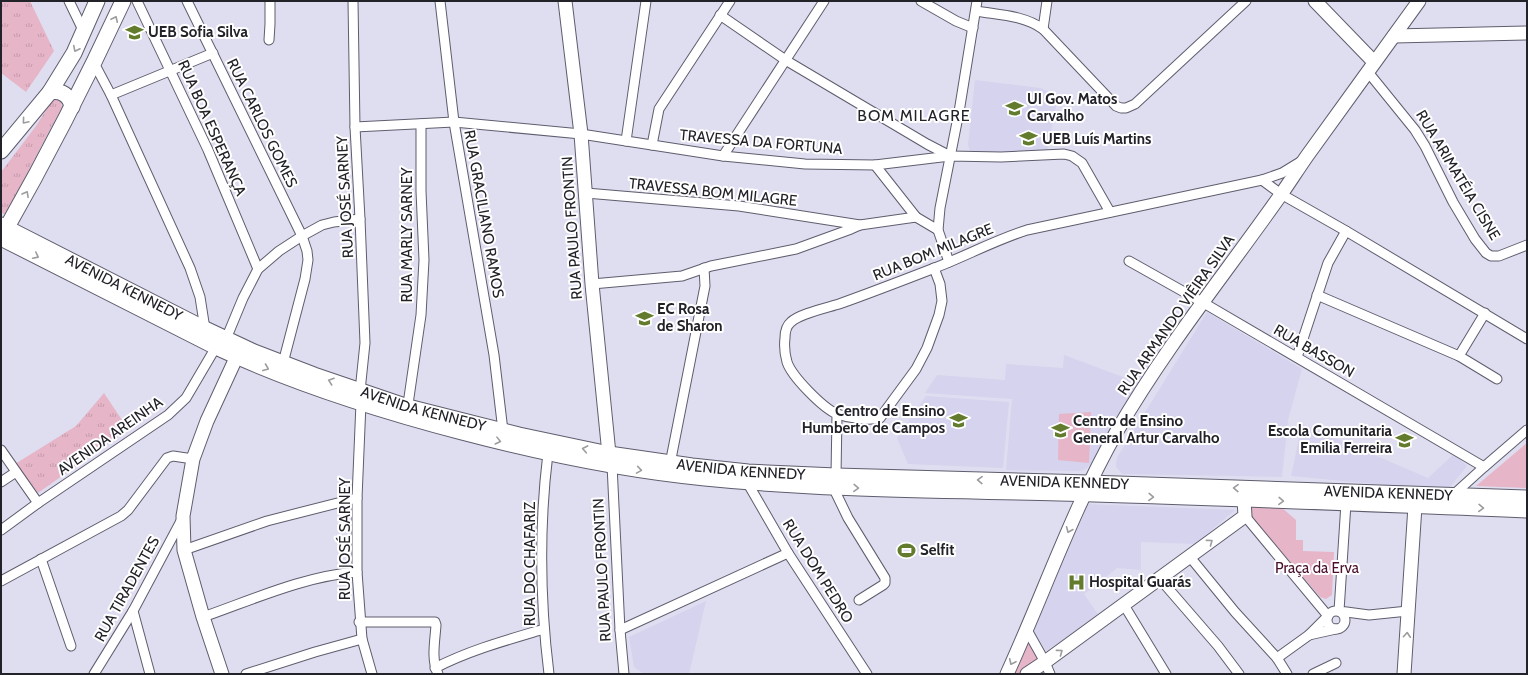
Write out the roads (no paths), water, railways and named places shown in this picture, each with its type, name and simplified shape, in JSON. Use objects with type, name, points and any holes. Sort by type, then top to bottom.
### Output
[{"type":"main road","points":[[1,151],[50,92],[74,53],[97,1]]},
{"type":"main road","points":[[2,233],[72,107],[123,1]]},
{"type":"main road","points":[[84,32],[104,41]]},
{"type":"main road","points":[[50,92],[65,94],[70,99],[72,107]]},
{"type":"main road","name":"AVENIDA KENNEDY","points":[[2,233],[205,329],[237,356],[288,378],[361,397],[548,453],[670,464],[835,482]]},
{"type":"main road","name":"AVENIDA KENNEDY","points":[[2,233],[221,343],[283,364],[361,397]]},
{"type":"main road","name":"AVENIDA KENNEDY","points":[[407,412],[503,431],[676,475],[747,482],[835,482],[1527,498]]},
{"type":"main road","name":"AVENIDA KENNEDY","points":[[1086,489],[1244,500],[1527,510]]},
{"type":"street","points":[[69,1],[84,32]]},
{"type":"street","name":"RUA BOA ESPERANÇA","points":[[137,1],[208,150],[258,269]]},
{"type":"street","name":"RUA CARLOS GOMES","points":[[187,1],[302,236],[307,251],[308,260],[305,279],[283,364]]},
{"type":"street","points":[[268,40],[270,1]]},
{"type":"street","name":"RUA JOSÉ SARNEY","points":[[353,1],[355,127],[365,343],[361,397],[357,498],[357,572],[359,622],[362,639],[372,674]]},
{"type":"street","name":"RUA GRACILIANO RAMOS","points":[[440,1],[454,122],[494,355],[503,431]]},
{"type":"street","name":"RUA PAULO FRONTIN","points":[[566,1],[581,134],[592,284],[611,459],[620,630],[624,674]]},
{"type":"street","points":[[626,141],[646,1]]},
{"type":"street","points":[[652,145],[656,118],[659,109],[730,1]]},
{"type":"street","points":[[723,156],[787,60],[824,1]]},
{"type":"street","points":[[921,1],[956,21],[973,28]]},
{"type":"street","points":[[949,262],[938,230],[940,208],[959,112],[977,1]]},
{"type":"street","points":[[1043,29],[1048,1]]},
{"type":"street","points":[[976,11],[1031,21],[1043,29],[1116,106],[1126,108],[1134,104],[1246,1]]},
{"type":"street","name":"RUA ARIMATÉIA CISNE","points":[[1315,1],[1371,67],[1415,130],[1425,146],[1453,202],[1483,250],[1491,256],[1499,256],[1527,246]]},
{"type":"street","name":"RUA ARMANDO VIÊIRA SILVA","points":[[1007,674],[1086,489],[1117,430],[1148,381],[1202,302],[1419,1]]},
{"type":"street","points":[[720,15],[787,60],[927,144],[950,156]]},
{"type":"street","points":[[1394,36],[1527,32]]},
{"type":"street","points":[[111,95],[213,53]]},
{"type":"street","points":[[94,63],[111,95],[190,268],[200,297],[205,329]]},
{"type":"street","name":"TRAVESSA DA FORTUNA","points":[[355,127],[454,122],[581,134],[723,156],[805,164],[875,165],[950,156],[1001,157],[1057,154],[1072,156],[1082,163],[1110,212]]},
{"type":"street","name":"RUA MARLY SARNEY","points":[[407,412],[421,315],[424,268],[421,191],[421,124]]},
{"type":"street","name":"RUA BOM MILAGRE","points":[[837,414],[830,410],[812,394],[788,364],[785,332],[788,325],[799,316],[841,303],[934,268],[1011,235],[1027,230],[1262,180],[1287,170],[1306,156]]},
{"type":"street","points":[[875,165],[916,217],[938,230]]},
{"type":"street","points":[[1262,180],[1281,194],[1527,339]]},
{"type":"street","name":"TRAVESSA BOM MILAGRE","points":[[586,193],[739,206],[860,225]]},
{"type":"street","name":"TRAVESSA BOM MILAGRE","points":[[592,284],[682,276],[711,266],[796,249],[860,225],[916,217]]},
{"type":"street","points":[[258,269],[279,251],[302,236],[328,223],[360,219]]},
{"type":"street","points":[[1297,357],[1328,263],[1346,231]]},
{"type":"street","name":"RUA BASSON","points":[[1129,261],[1297,357],[1484,467]]},
{"type":"street","points":[[670,464],[705,286],[704,268]]},
{"type":"street","points":[[860,600],[883,585],[885,583],[885,578],[848,518],[835,482],[837,414],[842,416],[871,419],[880,418],[916,369],[927,348],[939,315],[942,301],[940,284],[934,268]]},
{"type":"street","name":"AVENIDA AREINHA","points":[[1,530],[38,502],[168,415],[186,398],[221,343],[258,269]]},
{"type":"street","points":[[1317,295],[1459,356],[1497,379]]},
{"type":"street","points":[[1459,356],[1485,313]]},
{"type":"street","points":[[222,674],[203,617],[184,550],[183,516],[193,459],[207,421],[237,356]]},
{"type":"street","points":[[1452,496],[1527,430]]},
{"type":"street","points":[[1,450],[38,502]]},
{"type":"street","name":"RUA DO CHAFARIZ","points":[[548,453],[542,514],[544,629],[549,674]]},
{"type":"street","points":[[1,581],[121,516],[128,510],[167,458],[173,456],[193,459]]},
{"type":"street","points":[[1,482],[16,472]]},
{"type":"street","name":"RUA DOM PEDRO","points":[[747,482],[788,553],[867,674]]},
{"type":"street","points":[[184,550],[268,521],[357,498]]},
{"type":"street","points":[[1244,500],[1245,516],[1328,616],[1328,623],[1330,626],[1336,629]]},
{"type":"street","points":[[1345,623],[1344,616],[1339,611],[1346,503]]},
{"type":"street","points":[[1404,674],[1415,506]]},
{"type":"street","name":"RUA TIRADENTES","points":[[94,674],[133,611],[183,516]]},
{"type":"street","points":[[1027,674],[1048,668],[1124,605],[1245,516]]},
{"type":"street","points":[[620,630],[788,553]]},
{"type":"street","points":[[1190,557],[1235,612],[1277,658],[1287,674]]},
{"type":"street","points":[[41,559],[71,646]]},
{"type":"street","points":[[203,617],[303,582],[324,576],[357,572]]},
{"type":"street","points":[[1160,579],[1218,646],[1239,674]]},
{"type":"street","points":[[1124,605],[1166,674]]},
{"type":"street","points":[[133,611],[150,674]]},
{"type":"street","points":[[1277,658],[1309,635],[1332,612],[1339,611],[1369,614],[1408,611]]},
{"type":"street","points":[[1309,635],[1336,629],[1343,626],[1345,623],[1369,614]]},
{"type":"street","points":[[359,622],[435,622],[434,653],[437,671],[455,658],[492,644],[544,629]]},
{"type":"street","points":[[1027,630],[1048,668]]},
{"type":"street","points":[[246,674],[362,639]]},
{"type":"street","points":[[1313,674],[1336,663]]},
{"type":"place","name":"UEB Sofia Silva","points":[[135,32]]},
{"type":"place","name":"UI Gov. Matos Carvalho","points":[[1014,108]]},
{"type":"place","name":"UEB Luís Martins","points":[[1029,139]]},
{"type":"place","name":"EC Rosa de Sharon","points":[[644,318]]},
{"type":"place","name":"Centro de Ensino Humberto de Campos","points":[[958,420]]},
{"type":"place","name":"Centro de Ensino General Artur Carvalho","points":[[1060,430]]},
{"type":"place","name":"Escola Comunitaria Emilia Ferreira","points":[[1405,440]]},
{"type":"place","name":"Selfit","points":[[907,550]]},
{"type":"place","name":"Hospital Guarás","points":[[1076,582]]},
{"type":"district","name":"BOM MILAGRE","points":[[914,115]]},
{"type":"park label","name":"Praça da Erva","points":[[1317,568]]}]
